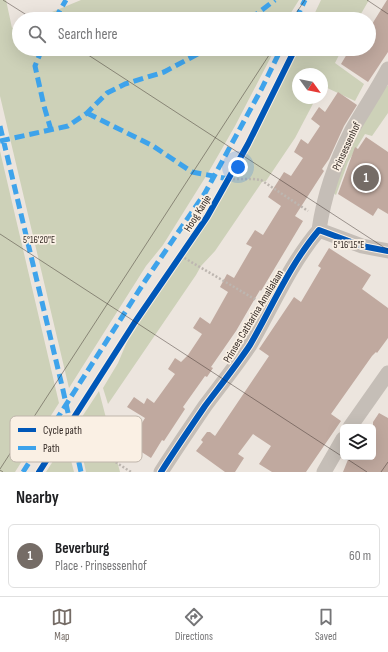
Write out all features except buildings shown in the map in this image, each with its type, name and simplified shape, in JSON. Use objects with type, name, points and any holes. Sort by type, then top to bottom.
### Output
[{"type":"street","name":"Prinsessenhof","points":[[320,225],[336,165],[352,131],[388,68]]},
{"type":"street","points":[[320,225],[362,246],[388,252]]},
{"type":"street","name":"Prinses Catharina Amalialaan","points":[[161,472],[205,406],[245,352],[320,225]]},
{"type":"street","points":[[352,424],[388,373]]},
{"type":"street","points":[[324,472],[340,444]]},
{"type":"path","points":[[225,185],[230,176],[261,180],[320,225]]},
{"type":"path","points":[[185,250],[179,258],[270,308]]},
{"type":"path","points":[[115,462],[131,472]]},
{"type":"green space","points":[[0,0],[6,0],[12,28],[12,56],[271,56],[235,126],[208,173],[163,245],[146,266],[69,388],[0,96]]},
{"type":"green space","points":[[81,0],[299,0],[291,12],[52,12]]},
{"type":"green space","points":[[321,0],[369,0],[362,12],[315,12]]},
{"type":"green space","points":[[293,56],[338,56],[335,63],[364,84],[355,101],[328,88],[328,68],[292,68],[292,104],[313,104],[295,138],[266,181],[262,182],[215,251],[201,266],[108,404],[103,388],[118,363],[129,337],[158,284],[174,263],[215,197],[269,103]]},
{"type":"green space","points":[[388,85],[388,113],[372,136],[365,134],[348,162],[336,195],[331,191],[347,152],[377,97]]},
{"type":"green space","points":[[0,151],[59,403],[51,416],[10,416],[10,462],[21,462],[15,472],[0,472]]},
{"type":"green space","points":[[99,391],[105,416],[83,416]]},
{"type":"green space","points":[[52,462],[71,462],[74,472],[46,472]]},
{"type":"green space","points":[[84,462],[117,462],[120,472],[86,472]]},
{"type":"marked path","points":[[59,12],[66,0]]},
{"type":"marked path","points":[[259,12],[275,0]]},
{"type":"marked path","points":[[299,12],[305,0]]},
{"type":"marked path","points":[[39,56],[35,66],[51,130]]},
{"type":"marked path","points":[[0,141],[68,126],[87,113],[107,93],[125,84],[164,72],[194,56]]},
{"type":"marked path","points":[[59,416],[145,281],[205,193],[262,88],[278,56]]},
{"type":"marked path","points":[[87,113],[153,146],[192,172],[229,179]]},
{"type":"marked path","points":[[0,126],[69,416]]},
{"type":"marked path","points":[[23,472],[29,462]]},
{"type":"marked path","points":[[79,462],[81,472]]},
{"type":"cycle path","name":"Hoog Kanje","points":[[75,416],[135,322],[207,217],[248,144],[292,56]]},
{"type":"cycle path","points":[[161,472],[205,406],[250,345],[290,271],[319,230],[362,246],[388,251]]},
{"type":"cycle path","name":"Hoog Kanje","points":[[39,472],[45,462]]},
{"type":"place","name":"Beverburg","points":[[366,178]]}]
